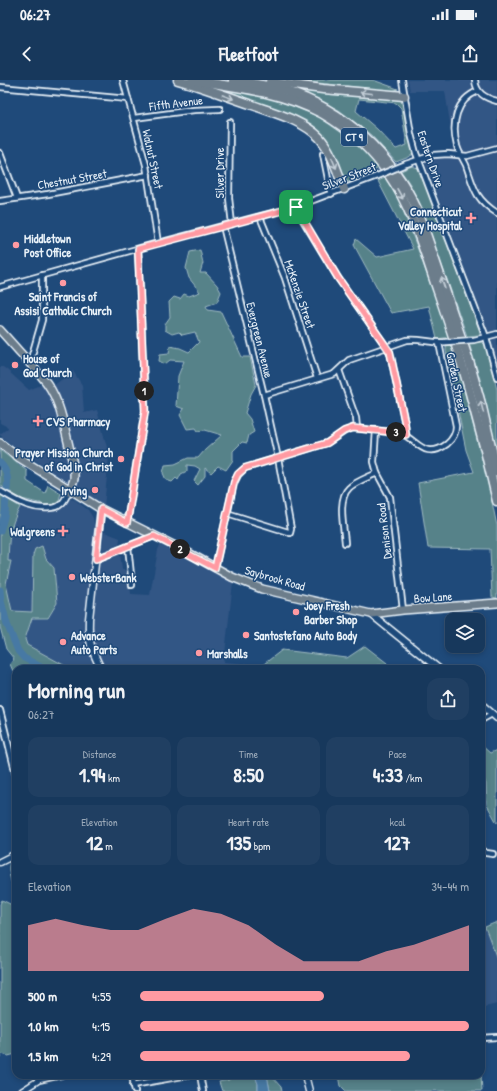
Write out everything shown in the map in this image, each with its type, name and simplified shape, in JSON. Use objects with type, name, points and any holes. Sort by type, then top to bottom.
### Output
[{"type":"highway","points":[[178,80],[287,118],[310,130],[319,137],[326,147],[334,161],[344,189]]},
{"type":"highway","name":"CT 9","points":[[192,80],[266,92],[310,108],[324,115],[349,133],[371,152],[385,170],[398,190],[411,216],[452,334],[474,405],[497,501]]},
{"type":"highway","name":"CT 9","points":[[233,80],[284,91],[306,99],[327,110],[365,137],[387,160],[396,172],[412,199],[418,213],[458,324],[480,399],[497,472]]},
{"type":"highway","points":[[254,80],[323,89],[404,96]]},
{"type":"main road","points":[[0,330],[48,384],[58,405],[73,468],[74,480],[70,491]]},
{"type":"main road","name":"Saybrook Road","points":[[0,443],[18,457],[70,491],[101,509],[247,584],[371,614],[434,665]]},
{"type":"main road","points":[[99,665],[91,646],[89,636],[89,618],[101,509]]},
{"type":"main road","name":"Bow Lane","points":[[371,614],[403,610],[497,603]]},
{"type":"main road","points":[[485,708],[494,716]]},
{"type":"main road","points":[[0,862],[12,856]]},
{"type":"main road","points":[[307,1079],[309,1091]]},
{"type":"street","name":"Eastern Drive","points":[[402,80],[412,141],[486,337],[497,377]]},
{"type":"street","points":[[475,80],[478,90],[488,98],[497,101]]},
{"type":"street","name":"Walnut Street","points":[[123,81],[148,175],[158,243]]},
{"type":"street","points":[[0,93],[0,87],[128,100]]},
{"type":"street","points":[[478,90],[470,94],[461,103],[457,112],[455,131],[457,146],[477,194],[484,204],[497,213]]},
{"type":"street","name":"Fifth Avenue","points":[[134,118],[194,110],[220,109]]},
{"type":"street","name":"Silver Drive","points":[[230,122],[229,198],[232,224]]},
{"type":"street","name":"Silver Street","points":[[0,287],[158,243],[296,207],[418,159],[441,154],[474,155],[497,148]]},
{"type":"street","points":[[0,153],[17,198]]},
{"type":"street","points":[[323,154],[331,194]]},
{"type":"street","name":"Chestnut Street","points":[[0,201],[148,175]]},
{"type":"street","points":[[215,568],[234,482],[241,471],[327,443],[344,431],[357,428],[406,435],[390,352],[338,278],[296,207]]},
{"type":"street","name":"McKenzie Street","points":[[260,217],[285,278],[317,378]]},
{"type":"street","name":"Evergreen Avenue","points":[[222,226],[264,395],[291,526],[290,532],[227,513]]},
{"type":"street","points":[[127,523],[145,411],[138,249]]},
{"type":"street","points":[[30,362],[42,320],[42,275]]},
{"type":"street","points":[[264,395],[334,374],[349,360],[412,340],[439,343],[474,340],[497,334]]},
{"type":"street","name":"Garden Street","points":[[406,435],[419,447],[436,450],[442,448],[452,440],[455,435],[456,426],[439,343]]},
{"type":"street","points":[[339,370],[356,418],[357,428]]},
{"type":"street","name":"Denison Road","points":[[376,430],[373,456],[374,466],[390,497],[403,610]]},
{"type":"street","points":[[345,543],[342,505],[344,496],[349,488],[377,473]]},
{"type":"street","points":[[1,491],[33,508],[46,508],[57,507],[63,502],[70,491]]},
{"type":"street","points":[[96,559],[154,536]]},
{"type":"street","points":[[128,546],[132,585]]},
{"type":"street","points":[[0,710],[12,751]]},
{"type":"street","points":[[485,852],[493,854]]},
{"type":"street","points":[[485,1038],[497,1037]]},
{"type":"street","points":[[22,1091],[39,1080],[43,1079]]},
{"type":"street","points":[[132,1079],[135,1091]]},
{"type":"street","points":[[133,1085],[166,1079]]},
{"type":"street","points":[[201,1079],[203,1091]]},
{"type":"shaded area","name":"Connecticut Valley Hospital","points":[[408,80],[497,80],[497,364],[492,342],[422,154],[454,149],[445,91],[410,91]]},
{"type":"shaded area","points":[[0,367],[7,370],[29,390],[50,381],[53,386],[73,371],[82,385],[84,413],[97,410],[109,455],[104,507],[0,435],[8,427],[0,423]]},
{"type":"shaded area","points":[[71,499],[75,500],[88,510],[93,518],[95,526],[85,634],[88,650],[96,665],[57,665],[21,643],[32,618],[48,619],[57,603],[50,563],[46,559],[42,547],[33,555],[32,612],[12,612],[6,584],[11,562],[8,562],[11,524],[20,507],[39,510],[59,508]]},
{"type":"shaded area","points":[[102,531],[120,538],[118,552],[120,552],[122,570],[128,570],[131,594],[150,595],[158,550],[161,543],[176,549],[233,582],[224,662],[248,665],[102,665],[95,652],[92,630]]},
{"type":"shaded area","points":[[485,927],[497,959],[497,1004],[485,1007]]},
{"type":"shaded area","points":[[256,1079],[268,1079],[270,1091],[258,1091]]},
{"type":"green space","points":[[291,80],[373,80],[398,89],[392,91]]},
{"type":"green space","points":[[282,85],[399,98],[402,103],[413,154],[396,162],[371,135],[339,110]],"holes":[[[359,99],[396,103],[401,108],[407,145],[396,149],[377,129],[356,111]]]},
{"type":"green space","points":[[228,90],[275,99],[319,117],[359,145],[379,168],[359,179],[348,182],[345,180],[312,128],[226,91]]},
{"type":"green space","points":[[412,166],[418,168],[421,173],[480,332],[479,335],[467,336],[426,220],[410,184],[401,171]]},
{"type":"green space","points":[[385,178],[399,200],[450,337],[437,339],[429,306],[391,313],[354,245],[356,239],[377,257],[413,249],[378,181]]},
{"type":"green space","points":[[200,250],[203,263],[200,273],[206,273],[221,292],[217,302],[206,306],[208,310],[221,312],[242,357],[250,357],[256,385],[251,394],[245,413],[250,419],[254,432],[249,435],[247,443],[242,442],[233,451],[233,460],[226,470],[218,466],[211,473],[205,468],[205,476],[198,485],[194,481],[200,469],[195,466],[187,465],[187,471],[181,474],[178,480],[176,478],[172,482],[166,480],[163,473],[165,465],[175,464],[188,458],[198,458],[222,435],[205,430],[198,431],[196,428],[187,429],[180,415],[184,409],[176,406],[178,376],[184,361],[170,360],[165,364],[159,361],[160,354],[169,353],[170,346],[189,352],[199,342],[195,332],[182,335],[179,332],[172,334],[165,330],[165,324],[170,317],[169,302],[174,297],[180,299],[184,294],[189,296],[200,292],[189,278],[186,268],[190,252]]},
{"type":"green space","points":[[481,342],[486,345],[489,354],[497,390],[497,451],[480,379],[469,343]]},
{"type":"green space","points":[[451,345],[487,478],[497,526],[497,598],[492,597],[490,549],[428,548],[418,483],[474,472],[466,450],[446,351],[446,346]]},
{"type":"green space","points":[[0,450],[27,471],[27,481],[45,493],[48,485],[61,493],[59,500],[61,501],[56,504],[41,505],[41,503],[22,500],[0,485]]},
{"type":"green space","points":[[0,494],[20,507],[16,514],[10,533],[8,561],[11,561],[6,584],[12,611],[32,612],[33,555],[35,549],[42,546],[46,559],[54,568],[57,603],[48,618],[32,618],[25,639],[27,645],[64,665],[12,665],[12,669],[10,664],[14,659],[6,649],[0,627]]},
{"type":"green space","points":[[365,646],[387,663],[386,665],[263,665],[282,650],[347,658]]},
{"type":"green space","points":[[485,749],[490,753],[497,750],[497,823],[487,805]]},
{"type":"green space","points":[[10,862],[12,862],[12,883],[9,870]]},
{"type":"green space","points":[[2,900],[12,905],[12,1055],[8,1056],[2,1054],[0,1057],[0,904]]},
{"type":"green space","points":[[497,922],[497,959],[485,927]]},
{"type":"green space","points":[[256,1079],[258,1091],[222,1091],[219,1082]]},
{"type":"green space","points":[[268,1079],[274,1079],[281,1087],[282,1091],[270,1091]]},
{"type":"green space","points":[[340,1079],[481,1079],[482,1091],[346,1091],[341,1086]]},
{"type":"waterway","points":[[0,463],[6,471],[8,480],[4,520],[0,531]]},
{"type":"waterway","points":[[0,590],[1,601],[7,624],[18,651],[24,658],[37,665]]},
{"type":"place","name":"Connecticut Valley Hospital","points":[[471,218]]},
{"type":"place","name":"Middletown Post Office","points":[[16,245]]},
{"type":"place","name":"Saint Francis of Assisi Catholic Church","points":[[63,283]]},
{"type":"place","name":"House of God Church","points":[[15,365]]},
{"type":"place","name":"CVS Pharmacy","points":[[38,421]]},
{"type":"place","name":"Prayer Mission Church of God in Christ","points":[[121,459]]},
{"type":"place","name":"Irving","points":[[95,490]]},
{"type":"place","name":"Walgreens","points":[[63,531]]},
{"type":"place","name":"WebsterBank","points":[[72,577]]},
{"type":"place","name":"Joey Fresh Barber Shop","points":[[296,612]]},
{"type":"place","name":"Santostefano Auto Body","points":[[246,635]]},
{"type":"place","name":"Advance Auto Parts","points":[[63,642]]},
{"type":"place","name":"Marshalls","points":[[199,653]]},
{"type":"route","points":[[296,207],[338,278],[390,352],[406,435],[353,428],[344,431],[327,443],[245,468],[238,474],[234,482],[215,568],[154,536],[96,559],[101,509],[127,523],[145,411],[138,249],[296,207]]}]
